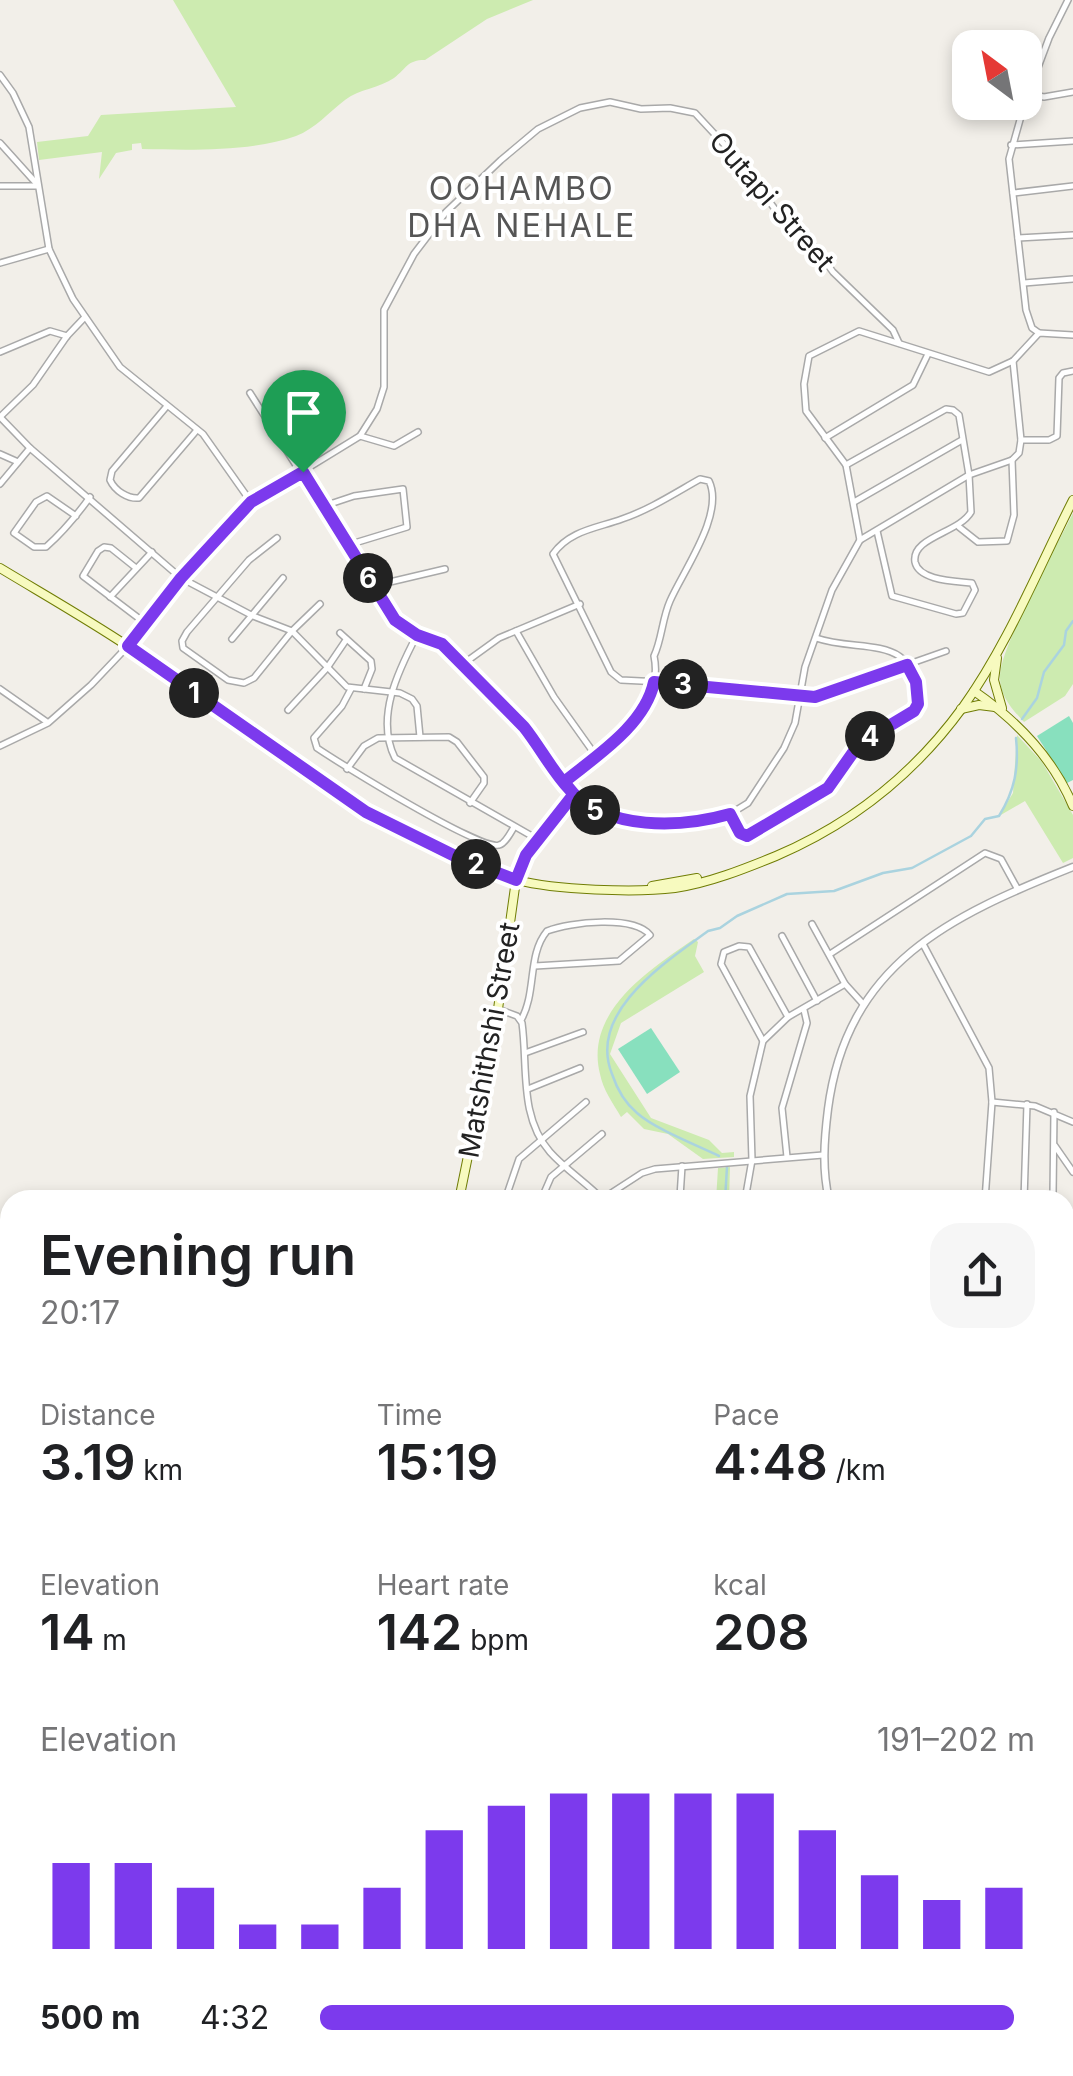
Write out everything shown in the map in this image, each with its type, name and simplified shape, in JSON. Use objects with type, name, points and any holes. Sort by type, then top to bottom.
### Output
[{"type":"main road","points":[[0,568],[128,646],[366,812],[459,858],[516,880],[576,887],[674,888],[802,844],[849,817],[916,763],[961,710],[1000,649],[1073,500]]},
{"type":"main road","points":[[1000,649],[994,680],[1003,711]]},
{"type":"main road","points":[[974,690],[1003,711],[1036,746],[1072,803]]},
{"type":"main road","points":[[961,710],[979,704],[1003,711]]},
{"type":"main road","name":"Matshithshi Street","points":[[461,1190],[498,1009],[516,880]]},
{"type":"street","points":[[1042,57],[1068,0]]},
{"type":"street","points":[[0,76],[29,127],[49,249],[61,278],[120,367],[198,430],[251,502]]},
{"type":"street","points":[[1042,97],[1073,92]]},
{"type":"street","name":"Outapi Street","points":[[360,436],[378,410],[384,386],[384,310],[417,249],[452,205],[538,129],[580,108],[602,102],[695,113],[735,156],[784,221],[811,242],[838,277],[893,330],[899,344]]},
{"type":"street","points":[[1019,120],[1009,159],[1028,319],[1039,333],[1073,335]]},
{"type":"street","points":[[1011,145],[1073,141]]},
{"type":"street","points":[[0,143],[38,186]]},
{"type":"street","points":[[0,186],[38,186]]},
{"type":"street","points":[[1013,193],[1073,186]]},
{"type":"street","points":[[1018,238],[1073,235]]},
{"type":"street","points":[[0,262],[49,249]]},
{"type":"street","points":[[1024,283],[1073,279]]},
{"type":"street","points":[[85,316],[34,385],[0,417],[30,448],[181,578],[253,616],[292,631],[339,682],[352,689],[408,696],[415,702],[420,737]]},
{"type":"street","points":[[860,540],[846,465],[824,438],[804,403],[810,356],[856,331],[983,372],[1012,361],[1039,333]]},
{"type":"street","points":[[0,352],[47,332],[67,336]]},
{"type":"street","points":[[824,438],[908,390],[917,380],[928,354]]},
{"type":"street","points":[[250,392],[395,620],[417,635],[442,644],[524,727],[574,794],[602,813],[648,822],[695,821],[730,814],[748,803],[772,770],[795,724],[805,667],[832,590],[860,540],[969,474],[1012,460],[1018,453],[1021,440],[1012,361]]},
{"type":"street","points":[[1021,440],[1049,440],[1057,436],[1059,378],[1073,371]]},
{"type":"street","points":[[166,406],[112,472],[110,480],[118,491],[140,498],[198,430]]},
{"type":"street","points":[[846,465],[950,408],[961,420],[971,512],[959,527],[929,539],[916,551],[915,559],[923,574],[972,584],[975,590],[963,613],[892,596],[878,531]]},
{"type":"street","points":[[0,746],[48,723],[128,646],[181,578],[251,502],[360,436],[394,446],[418,432]]},
{"type":"street","points":[[854,502],[962,440]]},
{"type":"street","points":[[0,484],[30,448]]},
{"type":"street","points":[[0,454],[18,462]]},
{"type":"street","points":[[959,527],[978,542],[1007,541],[1014,515],[1012,460]]},
{"type":"street","points":[[564,782],[643,710],[651,696],[654,682],[654,656],[669,603],[697,550],[712,503],[709,482],[700,479],[621,520],[591,528],[556,549],[554,560],[580,604],[611,672],[622,680],[654,682],[799,697],[815,697],[946,651]]},
{"type":"street","points":[[324,506],[354,496],[403,489],[406,527],[348,545]]},
{"type":"street","points":[[76,516],[46,496],[36,502],[14,532],[34,547],[46,548],[76,516],[90,497]]},
{"type":"street","points":[[277,538],[249,560],[187,632],[183,648],[234,683],[244,683],[254,678],[320,604]]},
{"type":"street","points":[[136,568],[108,547],[98,551],[83,576],[145,623]]},
{"type":"street","points":[[109,598],[152,552]]},
{"type":"street","points":[[373,586],[445,569]]},
{"type":"street","points":[[232,639],[283,578]]},
{"type":"street","points":[[462,664],[498,638],[580,604]]},
{"type":"street","points":[[516,631],[554,697],[596,756]]},
{"type":"street","points":[[340,633],[372,661],[364,690]]},
{"type":"street","points":[[417,635],[391,693],[389,737],[396,758],[537,839]]},
{"type":"street","points":[[730,814],[740,833],[747,836],[828,788],[859,744],[917,706],[918,687],[899,653],[882,646],[850,646],[816,638]]},
{"type":"street","points":[[288,710],[327,668],[346,640]]},
{"type":"street","points":[[0,689],[48,723]]},
{"type":"street","points":[[352,689],[313,741],[317,748],[468,835],[496,846],[514,828]]},
{"type":"street","points":[[347,768],[370,741],[389,737],[452,738],[480,771],[484,782],[470,803]]},
{"type":"street","points":[[516,880],[520,865],[537,839],[574,794]]},
{"type":"street","points":[[830,954],[985,853],[1001,859],[1016,888]]},
{"type":"street","points":[[828,1190],[823,1155],[834,1075],[844,1044],[864,1005],[922,941],[1016,888],[1073,868]]},
{"type":"street","points":[[534,966],[619,961],[650,935],[642,926],[627,922],[553,929],[541,939],[534,966],[531,995],[521,1020],[531,1121],[541,1140],[592,1190]]},
{"type":"street","points":[[812,924],[845,984],[864,1005]]},
{"type":"street","points":[[782,936],[817,1001]]},
{"type":"street","points":[[922,941],[986,1058],[992,1102],[985,1190]]},
{"type":"street","points":[[763,1041],[722,964],[724,952],[749,947],[788,1017]]},
{"type":"street","points":[[747,1190],[752,1160],[749,1103],[763,1041],[788,1017],[845,984]]},
{"type":"street","points":[[498,1009],[521,1020]]},
{"type":"street","points":[[787,1157],[782,1108],[807,1023],[803,1009]]},
{"type":"street","points":[[525,1053],[583,1032]]},
{"type":"street","points":[[528,1089],[580,1068]]},
{"type":"street","points":[[508,1190],[519,1159],[586,1102]]},
{"type":"street","points":[[992,1102],[1027,1104],[1073,1122]]},
{"type":"street","points":[[1024,1190],[1027,1104]]},
{"type":"street","points":[[1053,1190],[1054,1112]]},
{"type":"street","points":[[545,1190],[549,1179],[602,1134]]},
{"type":"street","points":[[1053,1144],[1073,1172]]},
{"type":"street","points":[[617,1190],[642,1173],[682,1166],[823,1155]]},
{"type":"street","points":[[680,1190],[682,1166]]},
{"type":"green space","points":[[173,0],[533,0],[487,19],[425,60],[411,63],[394,78],[351,96],[296,136],[220,149],[142,149],[141,143],[132,144],[132,150],[116,153],[99,179],[102,152],[39,160],[37,142],[88,136],[101,115],[236,107]]},
{"type":"green space","points":[[1073,513],[1073,684],[1065,696],[1024,722],[1004,695],[1000,675],[1003,661],[1019,619]]},
{"type":"green space","points":[[1069,716],[1073,723],[1073,780],[1067,783],[1037,736]]},
{"type":"green space","points":[[1017,735],[1042,762],[1073,815],[1073,858],[1063,863],[1025,801],[999,816],[1013,793]]},
{"type":"green space","points":[[694,939],[698,942],[695,956],[704,972],[621,1023],[610,1054],[651,1118],[709,1140],[722,1153],[734,1152],[734,1157],[703,1159],[668,1134],[644,1129],[627,1112],[621,1117],[600,1074],[598,1051],[611,1012],[641,978]]},
{"type":"green space","points":[[651,1028],[680,1072],[647,1094],[618,1049]]},
{"type":"green space","points":[[730,1167],[729,1190],[717,1190],[718,1168]]},
{"type":"waterway","points":[[1022,719],[1037,698],[1044,672],[1064,645],[1066,631],[1073,621]]},
{"type":"waterway","points":[[719,1156],[654,1125],[625,1100],[614,1080],[607,1051],[620,1010],[672,958],[708,931],[737,916],[787,894],[834,891],[883,873],[912,868],[971,836],[985,819],[999,816],[1009,797],[1016,769],[1016,738]]},
{"type":"waterway","points":[[726,1190],[727,1167]]},
{"type":"district","name":"OOHAMBO DHA NEHALE","points":[[522,206]]},
{"type":"route","points":[[303,472],[251,502],[181,578],[128,646],[366,812],[459,858],[516,880],[526,855],[574,794],[564,782],[632,722],[648,702],[654,682],[815,697],[907,665],[916,682],[918,704],[914,711],[859,744],[828,788],[747,836],[743,837],[730,814],[666,823],[602,813],[583,802],[574,794],[568,788],[524,727],[448,649],[407,630],[395,620],[303,472]]}]
